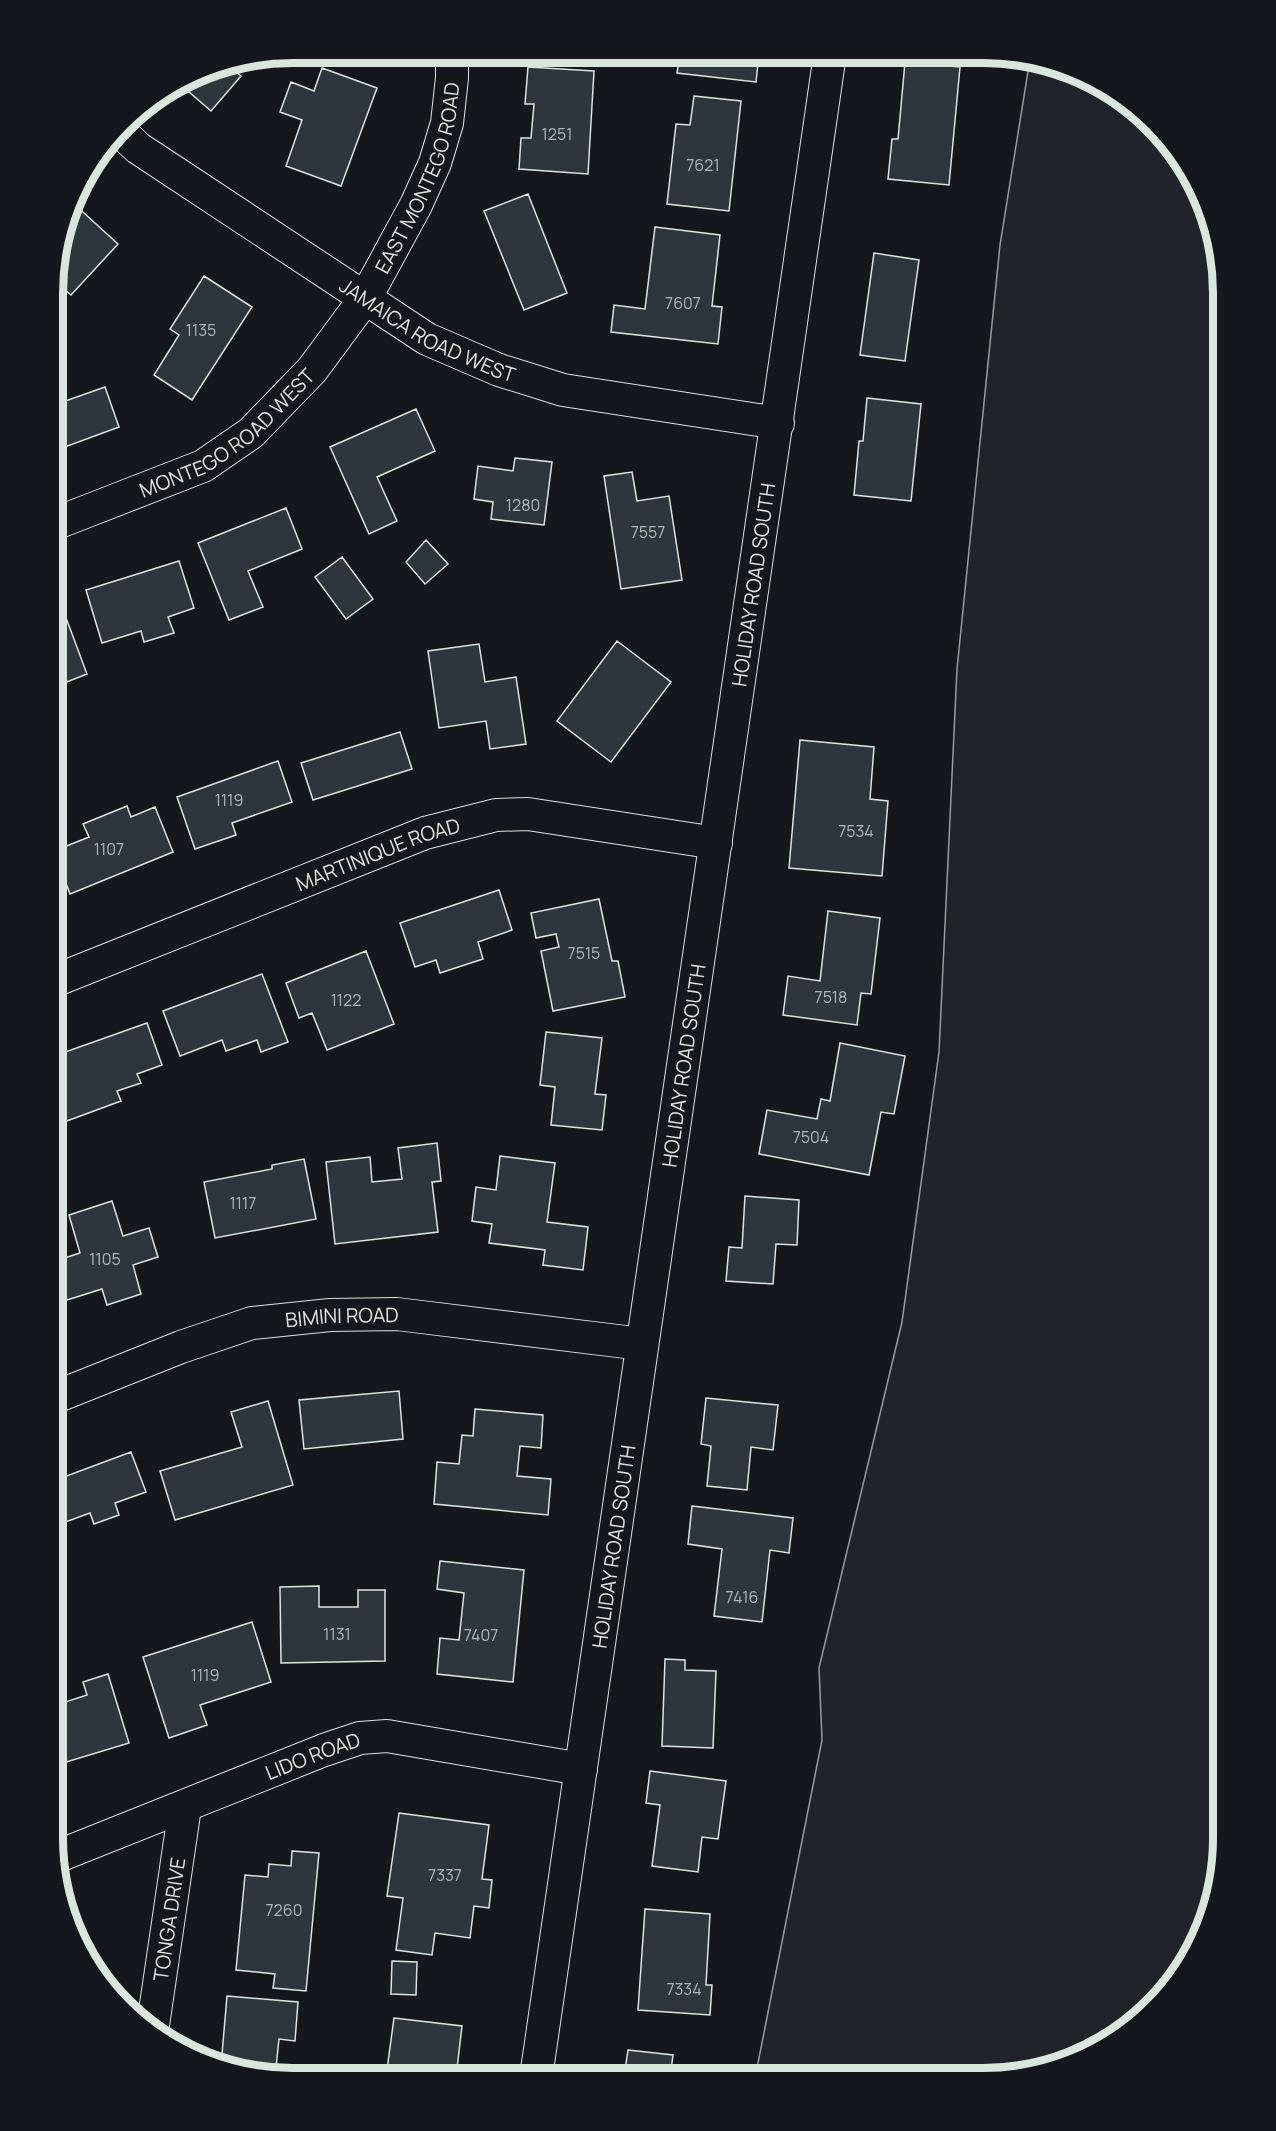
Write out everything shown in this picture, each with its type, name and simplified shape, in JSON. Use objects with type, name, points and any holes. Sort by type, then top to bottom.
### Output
[{"type":"street","name":"EAST MONTEGO ROAD","points":[[366,297],[416,205],[435,163],[447,123],[452,63]]},
{"type":"street","name":"HOLIDAY ROAD SOUTH","points":[[537,2068],[829,63]]},
{"type":"street","name":"JAMAICA ROAD WEST","points":[[125,136],[138,148],[427,339],[499,370],[562,390],[778,423]]},
{"type":"street","name":"MONTEGO ROAD WEST","points":[[63,520],[203,466],[251,433],[312,370],[366,297]]},
{"type":"street","name":"MARTINIQUE ROAD","points":[[63,977],[425,833],[465,821],[496,815],[528,814],[716,843]]},
{"type":"street","name":"BIMINI ROAD","points":[[63,1394],[181,1347],[252,1323],[330,1315],[397,1314],[642,1344]]},
{"type":"street","name":"LIDO ROAD","points":[[63,1854],[324,1750],[360,1738],[387,1736],[581,1769]]},
{"type":"street","name":"TONGA DRIVE","points":[[154,2021],[185,1807]]},
{"type":"shaded area","points":[[1029,67],[1057,75],[1098,94],[1135,120],[1156,141],[1182,178],[1201,219],[1209,248],[1213,278],[1213,1853],[1209,1883],[1201,1912],[1174,1966],[1156,1990],[1135,2011],[1111,2029],[1085,2044],[1043,2060],[998,2068],[757,2068],[822,1740],[819,1668],[902,1322],[939,1052],[957,669],[1000,245]]},
{"type":"building","points":[[679,63],[758,63],[756,82],[677,73]]},
{"type":"building","points":[[905,63],[960,67],[949,185],[888,179],[892,139],[898,139]]},
{"type":"building","points":[[528,67],[594,71],[588,174],[519,169],[521,138],[531,138],[534,104],[525,104]]},
{"type":"building","points":[[322,68],[377,88],[341,186],[286,166],[302,120],[280,112],[291,82],[314,91]]},
{"type":"building","points":[[235,71],[241,76],[211,111],[186,90]]},
{"type":"building","points":[[694,96],[741,101],[729,211],[667,204],[676,124],[690,125]]},
{"type":"building","points":[[528,194],[567,293],[524,310],[484,211]]},
{"type":"building","points":[[79,209],[118,244],[71,295],[63,288],[63,278],[67,248]]},
{"type":"building","points":[[655,227],[720,235],[712,306],[722,307],[718,344],[611,332],[614,305],[645,309]]},
{"type":"building","points":[[874,253],[919,260],[905,361],[860,355]]},
{"type":"building","points":[[204,276],[252,307],[192,400],[154,375],[179,335],[170,329]]},
{"type":"building","points":[[105,387],[119,427],[63,448],[63,402]]},
{"type":"building","points":[[867,398],[921,404],[911,501],[854,495],[859,441],[863,441]]},
{"type":"building","points":[[416,409],[435,451],[377,477],[397,521],[369,534],[330,447]]},
{"type":"building","points":[[515,458],[552,462],[544,525],[491,519],[493,502],[474,499],[478,466],[513,471]]},
{"type":"building","points":[[632,472],[637,501],[669,496],[682,580],[621,589],[604,476]]},
{"type":"building","points":[[286,508],[302,549],[248,571],[263,607],[229,620],[198,543]]},
{"type":"building","points":[[426,540],[448,564],[425,584],[406,562]]},
{"type":"building","points":[[342,557],[373,599],[346,619],[315,577]]},
{"type":"building","points":[[179,561],[194,608],[168,617],[174,633],[144,642],[141,631],[102,643],[86,590]]},
{"type":"building","points":[[63,610],[87,674],[63,683]]},
{"type":"building","points":[[617,641],[671,682],[611,762],[557,721]]},
{"type":"building","points":[[479,644],[485,682],[516,677],[526,744],[490,749],[486,721],[439,728],[428,651]]},
{"type":"building","points":[[400,732],[412,769],[313,800],[301,763]]},
{"type":"building","points":[[800,740],[874,747],[870,799],[888,801],[882,876],[789,868]]},
{"type":"building","points":[[278,761],[292,802],[232,823],[236,835],[195,849],[177,797]]},
{"type":"building","points":[[127,806],[131,817],[155,807],[173,852],[70,894],[63,875],[63,847],[89,837],[83,824]]},
{"type":"building","points":[[499,890],[512,930],[478,942],[483,959],[440,973],[436,960],[415,967],[400,923]]},
{"type":"building","points":[[599,899],[612,961],[618,961],[625,997],[553,1011],[541,951],[559,947],[556,934],[536,938],[531,913]]},
{"type":"building","points":[[828,911],[880,918],[871,994],[861,993],[857,1025],[783,1015],[788,976],[820,981]]},
{"type":"building","points":[[366,951],[394,1024],[327,1050],[312,1013],[299,1018],[286,983]]},
{"type":"building","points":[[262,974],[288,1042],[261,1052],[257,1040],[226,1051],[222,1040],[180,1056],[163,1011]]},
{"type":"building","points":[[147,1023],[162,1065],[137,1074],[141,1083],[117,1091],[121,1101],[64,1122],[63,1053]]},
{"type":"building","points":[[546,1032],[602,1038],[595,1094],[606,1095],[602,1130],[551,1125],[555,1087],[540,1085]]},
{"type":"building","points":[[840,1043],[905,1056],[894,1114],[881,1112],[869,1175],[759,1154],[767,1110],[817,1119],[821,1099],[830,1101]]},
{"type":"building","points":[[437,1143],[441,1181],[432,1182],[438,1232],[335,1244],[326,1162],[370,1157],[372,1182],[402,1179],[398,1148]]},
{"type":"building","points":[[500,1156],[555,1163],[547,1222],[588,1227],[583,1270],[543,1265],[545,1250],[489,1243],[492,1224],[472,1221],[476,1187],[496,1190]]},
{"type":"building","points":[[304,1159],[316,1219],[215,1238],[204,1182],[272,1169],[272,1165]]},
{"type":"building","points":[[745,1196],[799,1200],[797,1245],[776,1244],[773,1284],[726,1281],[729,1247],[742,1248]]},
{"type":"building","points":[[112,1201],[123,1236],[149,1228],[158,1257],[133,1265],[141,1294],[107,1305],[102,1289],[67,1300],[63,1287],[63,1258],[80,1253],[69,1215]]},
{"type":"building","points":[[399,1391],[403,1439],[304,1449],[299,1400]]},
{"type":"building","points":[[706,1398],[778,1405],[773,1450],[751,1447],[747,1490],[707,1486],[711,1446],[701,1444]]},
{"type":"building","points":[[268,1401],[293,1485],[175,1520],[160,1471],[242,1447],[231,1412]]},
{"type":"building","points":[[475,1409],[543,1415],[541,1448],[520,1446],[517,1476],[551,1479],[548,1515],[434,1504],[437,1462],[459,1464],[462,1435],[473,1436]]},
{"type":"building","points":[[131,1452],[146,1492],[115,1503],[119,1515],[94,1524],[90,1513],[63,1523],[63,1477]]},
{"type":"building","points":[[692,1506],[793,1518],[789,1553],[770,1550],[762,1622],[714,1616],[722,1549],[688,1544]]},
{"type":"building","points":[[440,1561],[524,1570],[513,1682],[437,1674],[440,1638],[459,1640],[464,1593],[437,1589]]},
{"type":"building","points":[[319,1586],[319,1607],[358,1607],[358,1590],[385,1590],[385,1661],[281,1663],[280,1587]]},
{"type":"building","points":[[252,1622],[271,1682],[200,1705],[207,1725],[169,1738],[143,1657]]},
{"type":"building","points":[[665,1659],[685,1660],[685,1670],[716,1671],[713,1748],[662,1746]]},
{"type":"building","points":[[108,1674],[129,1743],[63,1763],[63,1703],[87,1695],[83,1682]]},
{"type":"building","points":[[650,1771],[726,1781],[718,1839],[702,1837],[698,1872],[652,1866],[660,1805],[646,1803]]},
{"type":"building","points":[[399,1813],[489,1825],[482,1879],[492,1880],[489,1908],[474,1906],[470,1938],[435,1933],[432,1955],[396,1950],[403,1898],[387,1896]]},
{"type":"building","points":[[292,1851],[319,1853],[306,1991],[273,1988],[275,1974],[236,1970],[245,1875],[268,1877],[269,1864],[291,1866]]},
{"type":"building","points":[[645,1909],[710,1914],[706,1985],[712,1985],[710,2015],[638,2010]]},
{"type":"building","points":[[392,1961],[417,1962],[416,1995],[391,1994]]},
{"type":"building","points":[[227,1996],[298,2002],[295,2041],[279,2039],[276,2068],[248,2064],[222,2057]]},
{"type":"building","points":[[394,2018],[462,2026],[457,2068],[387,2068]]},
{"type":"building","points":[[628,2050],[673,2055],[671,2068],[625,2068]]}]
